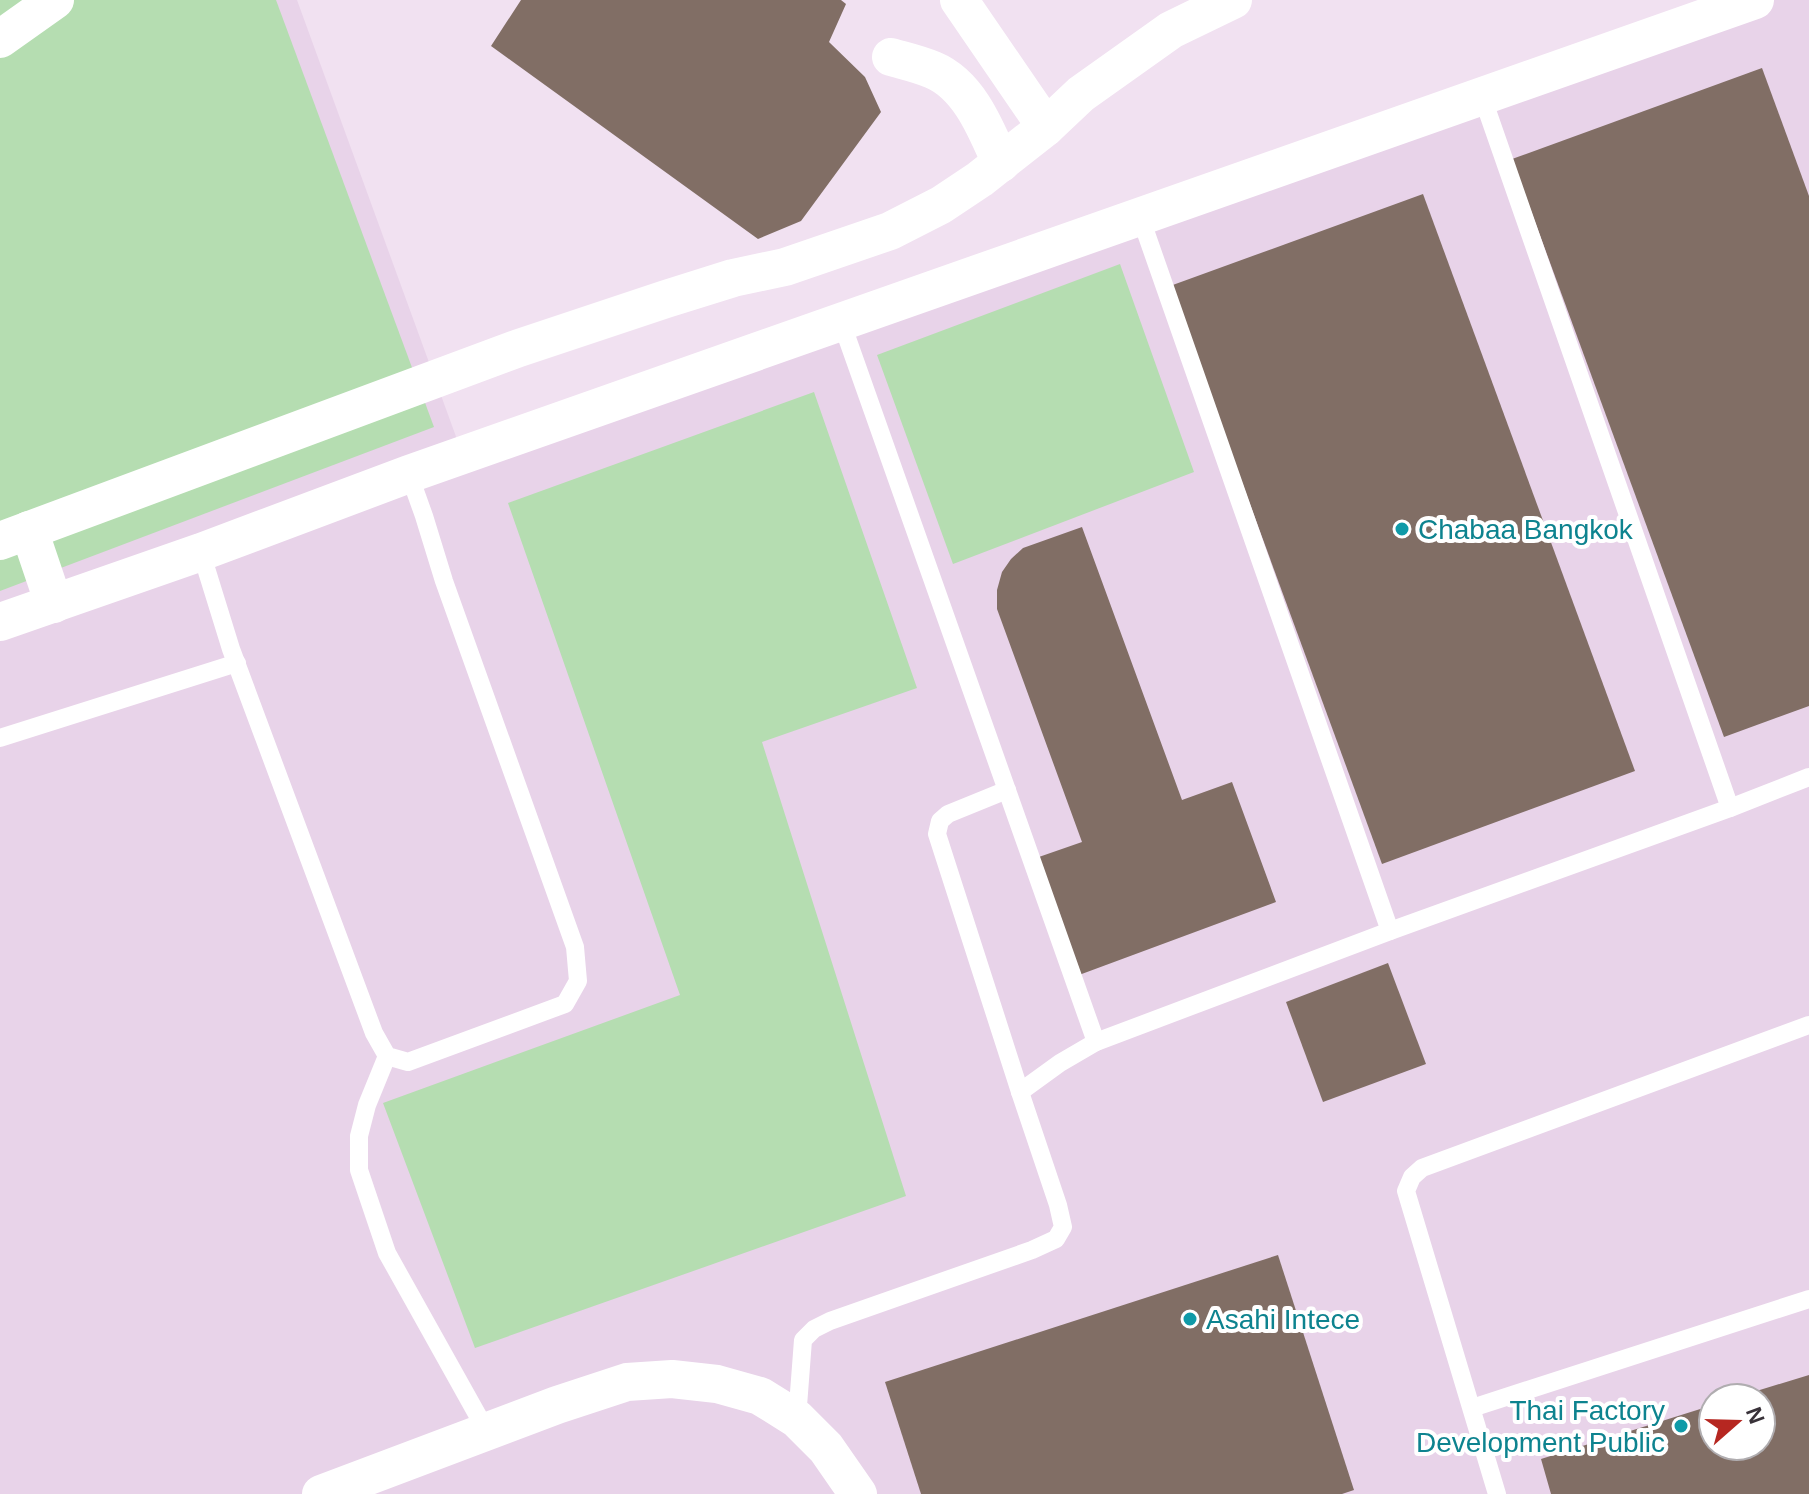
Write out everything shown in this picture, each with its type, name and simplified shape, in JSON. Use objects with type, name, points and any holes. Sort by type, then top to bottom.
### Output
[{"type":"street","points":[[0,39],[55,0]]},
{"type":"street","points":[[959,0],[1046,127]]},
{"type":"street","points":[[54,604],[15,536],[519,348],[733,278],[785,267],[890,231],[941,205],[980,179],[1046,127],[1081,94],[1171,30],[1233,0]]},
{"type":"street","points":[[0,622],[201,552],[409,474],[1755,0]]},
{"type":"street","points":[[891,57],[935,71],[960,89],[984,124],[1001,163]]},
{"type":"street","points":[[321,1494],[557,1405],[627,1382],[672,1379],[717,1384],[760,1396],[797,1419],[826,1448],[858,1494]]},
{"type":"lane","points":[[1482,96],[1730,808]]},
{"type":"lane","points":[[1140,216],[1390,931]]},
{"type":"lane","points":[[841,321],[1096,1042]]},
{"type":"lane","points":[[201,552],[234,656],[374,1033],[387,1056],[408,1062],[565,1004],[578,981],[575,947],[444,581],[409,474]]},
{"type":"lane","points":[[0,738],[234,656]]},
{"type":"lane","points":[[1020,1092],[1096,1042],[1809,777]]},
{"type":"lane","points":[[797,1419],[803,1340],[814,1329],[1032,1250],[1056,1239],[1063,1227],[937,834],[940,821],[948,814],[1007,790]]},
{"type":"lane","points":[[1497,1494],[1406,1191],[1412,1177],[1422,1168],[1809,1025]]},
{"type":"lane","points":[[387,1056],[367,1105],[359,1136],[359,1170],[387,1253],[487,1432]]},
{"type":"lane","points":[[1472,1408],[1809,1299]]},
{"type":"shaded area","points":[[0,0],[297,0],[458,442],[1713,0],[1809,0],[1809,1494],[0,1494]]},
{"type":"green space","points":[[0,0],[276,0],[434,427],[0,591]]},
{"type":"green space","points":[[1120,264],[1194,472],[953,564],[877,355]]},
{"type":"green space","points":[[814,392],[917,688],[762,742],[906,1196],[475,1348],[383,1103],[680,995],[508,503]]},
{"type":"building","points":[[521,0],[841,0],[846,4],[829,42],[865,77],[881,112],[801,221],[758,239],[491,46]]},
{"type":"building","name":"Chabaa Bangkok","points":[[1762,68],[1809,196],[1809,706],[1724,737],[1512,159]]},
{"type":"building","name":"Chabaa Bangkok","points":[[1423,194],[1635,771],[1382,864],[1170,286]]},
{"type":"building","points":[[1082,527],[1182,800],[1232,782],[1276,902],[1079,975],[1036,858],[1082,842],[997,609],[997,590],[1002,572],[1023,548]]},
{"type":"building","points":[[1388,963],[1426,1064],[1323,1102],[1286,1002]]},
{"type":"building","name":"Asahi Intece","points":[[1278,1255],[1354,1490],[1342,1494],[921,1494],[885,1382]]},
{"type":"building","name":"Thai Factory Development Public","points":[[1809,1375],[1809,1494],[1551,1494],[1541,1459],[1697,1410],[1697,1462],[1777,1462],[1777,1385]]},
{"type":"place","name":"Chabaa Bangkok","points":[[1402,529]]},
{"type":"place","name":"Asahi Intece","points":[[1190,1319]]},
{"type":"place","name":"Thai Factory Development Public","points":[[1681,1426]]}]
